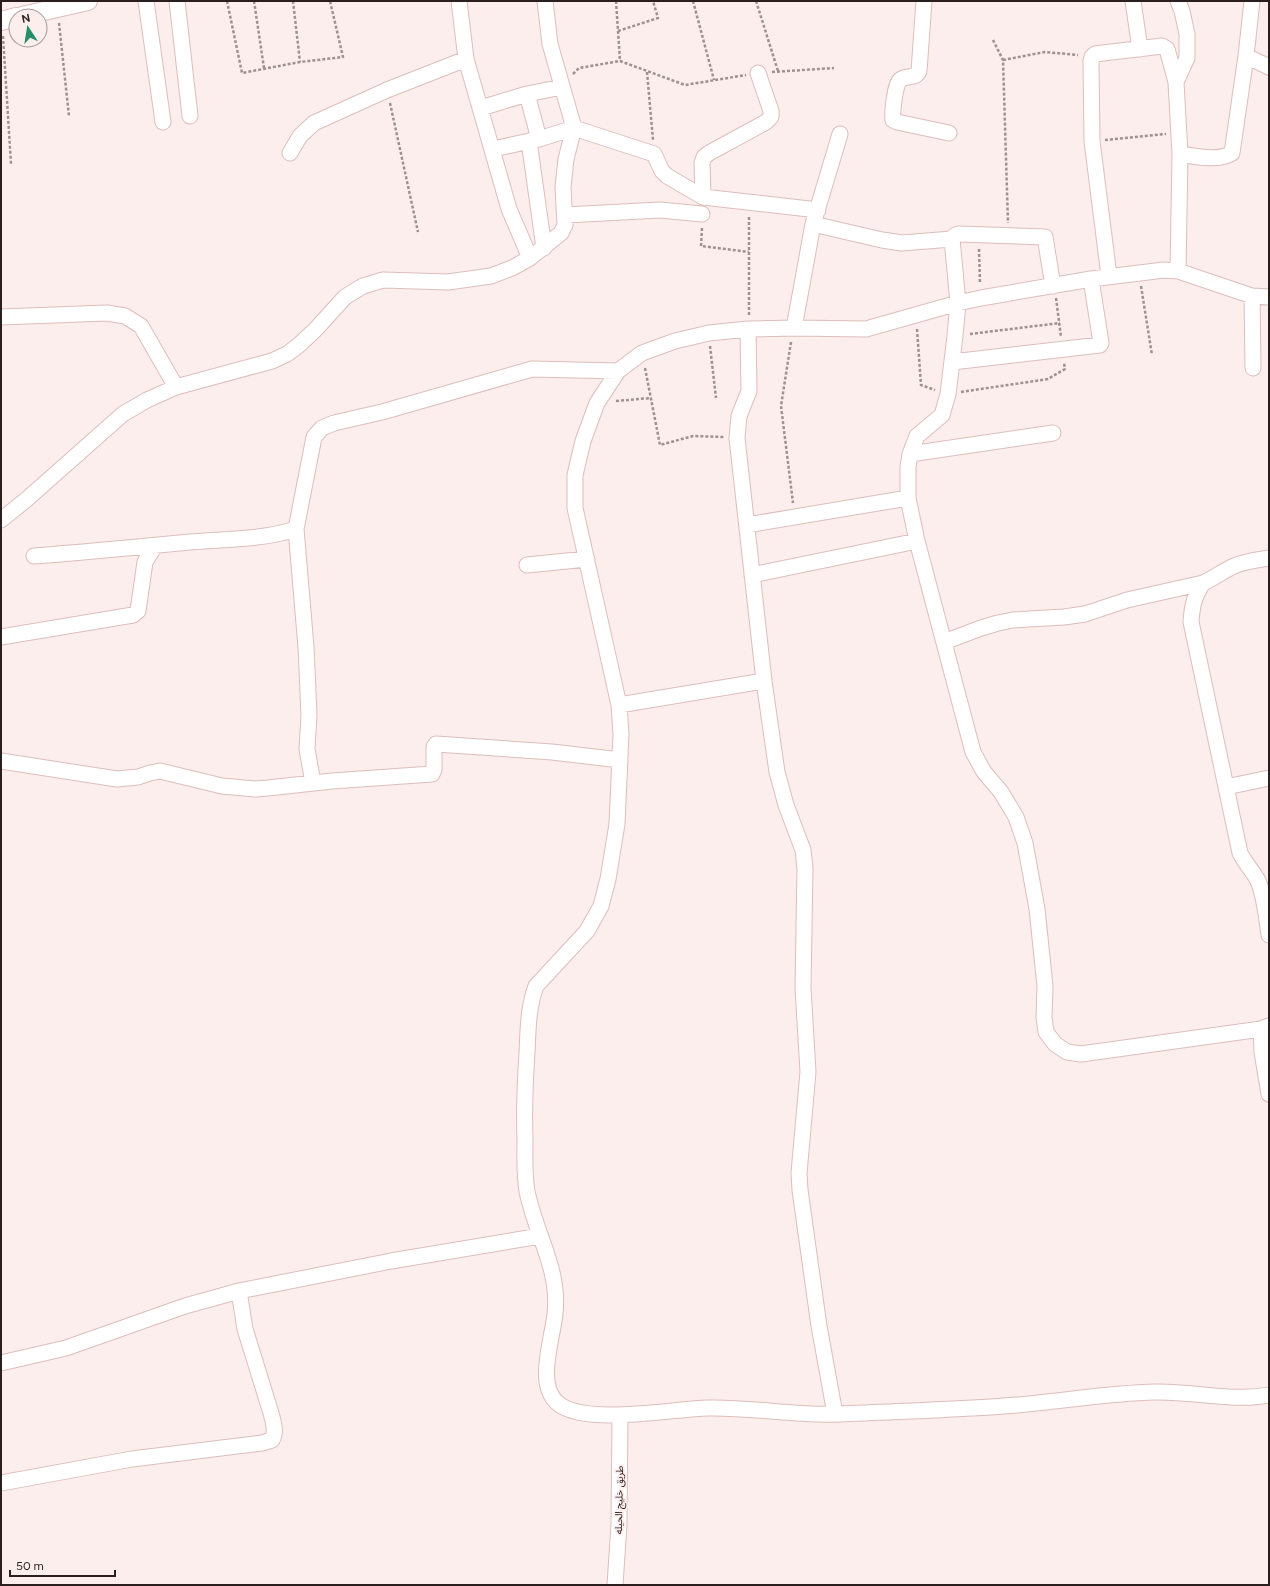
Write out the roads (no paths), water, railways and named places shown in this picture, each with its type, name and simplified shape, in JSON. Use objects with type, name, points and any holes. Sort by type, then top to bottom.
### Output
[{"type":"street","points":[[48,10],[88,1]]},
{"type":"street","points":[[146,1],[162,122]]},
{"type":"street","points":[[177,1],[190,116]]},
{"type":"street","points":[[459,1],[466,59],[509,208],[530,258]]},
{"type":"street","points":[[1,520],[27,500],[123,414],[147,400],[176,388],[272,361],[287,354],[316,329],[345,298],[363,286],[383,280],[448,282],[491,276],[512,268],[530,258],[561,233],[565,225],[563,187],[566,159],[574,128],[550,44],[545,1]]},
{"type":"street","points":[[924,1],[919,71],[917,75],[913,77],[905,77],[899,80],[892,114],[893,120],[949,133]]},
{"type":"street","points":[[1133,1],[1140,49]]},
{"type":"street","points":[[1176,82],[1187,58],[1187,34],[1182,11],[1178,1]]},
{"type":"street","points":[[1180,154],[1226,157],[1232,153],[1246,56],[1252,1]]},
{"type":"street","points":[[1109,276],[1092,141],[1091,61],[1095,54],[1162,46],[1167,49],[1176,82],[1180,154],[1178,271]]},
{"type":"street","points":[[1246,56],[1269,67]]},
{"type":"street","points":[[290,154],[300,136],[314,123],[387,90],[466,59]]},
{"type":"street","points":[[703,197],[702,163],[704,157],[766,122],[771,117],[771,110],[758,73]]},
{"type":"street","points":[[480,108],[527,94],[562,86]]},
{"type":"street","points":[[527,94],[534,140],[544,248]]},
{"type":"street","points":[[493,149],[534,140],[574,128],[654,154],[662,171],[667,176],[703,197],[749,202],[815,217],[882,240],[902,243],[952,239],[958,234],[1045,237],[1053,286]]},
{"type":"street","points":[[794,328],[815,217],[840,134]]},
{"type":"street","points":[[565,215],[660,210],[702,214]]},
{"type":"street","points":[[952,239],[958,303],[948,394],[942,415],[917,436],[910,454],[907,477],[908,498],[917,541],[973,752],[984,772],[1001,792],[1016,817],[1025,843],[1037,909],[1045,986],[1044,1017],[1046,1032],[1055,1044],[1067,1052],[1082,1054],[1265,1028]]},
{"type":"street","points":[[1269,298],[1252,296],[1178,271],[1164,270],[1109,276],[958,303],[866,329],[748,329],[709,333],[675,341],[642,353],[618,371],[597,403],[583,441],[575,475],[575,508],[619,705],[621,734],[617,824],[608,878],[601,906],[587,931],[536,986],[532,996],[524,1106],[526,1189],[540,1236],[550,1261],[556,1292],[556,1312],[546,1376],[549,1392],[559,1405],[575,1412],[620,1415],[711,1408],[835,1414],[1015,1405],[1158,1392],[1224,1397],[1269,1394]]},
{"type":"street","points":[[952,362],[1100,345],[1091,279]]},
{"type":"street","points":[[1252,296],[1253,368]]},
{"type":"street","points":[[1,317],[107,313],[125,316],[140,326],[176,388]]},
{"type":"street","points":[[748,329],[749,391],[739,416],[737,438],[764,681],[777,772],[786,805],[803,850],[805,868],[804,988],[808,1072],[799,1173],[800,1190],[819,1326],[835,1414]]},
{"type":"street","points":[[313,783],[307,749],[309,715],[306,647],[296,530],[314,437],[322,428],[334,423],[382,412],[532,369],[618,371]]},
{"type":"street","points":[[910,454],[1053,432]]},
{"type":"street","points":[[747,525],[908,498]]},
{"type":"street","points":[[34,556],[272,536],[296,530]]},
{"type":"street","points":[[752,575],[917,541]]},
{"type":"street","points":[[1,637],[134,615],[138,611],[139,607],[145,562],[155,546]]},
{"type":"street","points":[[944,642],[981,628],[1013,620],[1064,617],[1085,614],[1127,600],[1202,583],[1213,579],[1234,566],[1245,562],[1269,558]]},
{"type":"street","points":[[527,565],[587,559]]},
{"type":"street","points":[[1202,583],[1195,595],[1191,622],[1240,853],[1258,880],[1261,888],[1269,935]]},
{"type":"street","points":[[619,705],[764,681]]},
{"type":"street","points":[[1,761],[117,779],[138,777],[150,773],[160,772],[234,787],[268,788],[432,774],[434,770],[434,747],[436,744],[552,752],[620,760]]},
{"type":"street","points":[[1226,788],[1269,778]]},
{"type":"street","points":[[1265,1028],[1260,1039],[1269,1094]]},
{"type":"street","points":[[1,1363],[66,1348],[185,1306],[239,1291],[391,1261],[540,1236]]},
{"type":"street","points":[[1,1483],[132,1459],[262,1443],[272,1440],[274,1437],[274,1427],[271,1413],[246,1329],[239,1291]]},
{"type":"street","name":"طريق خليج الحيله","points":[[615,1585],[619,1525],[620,1415]]}]
